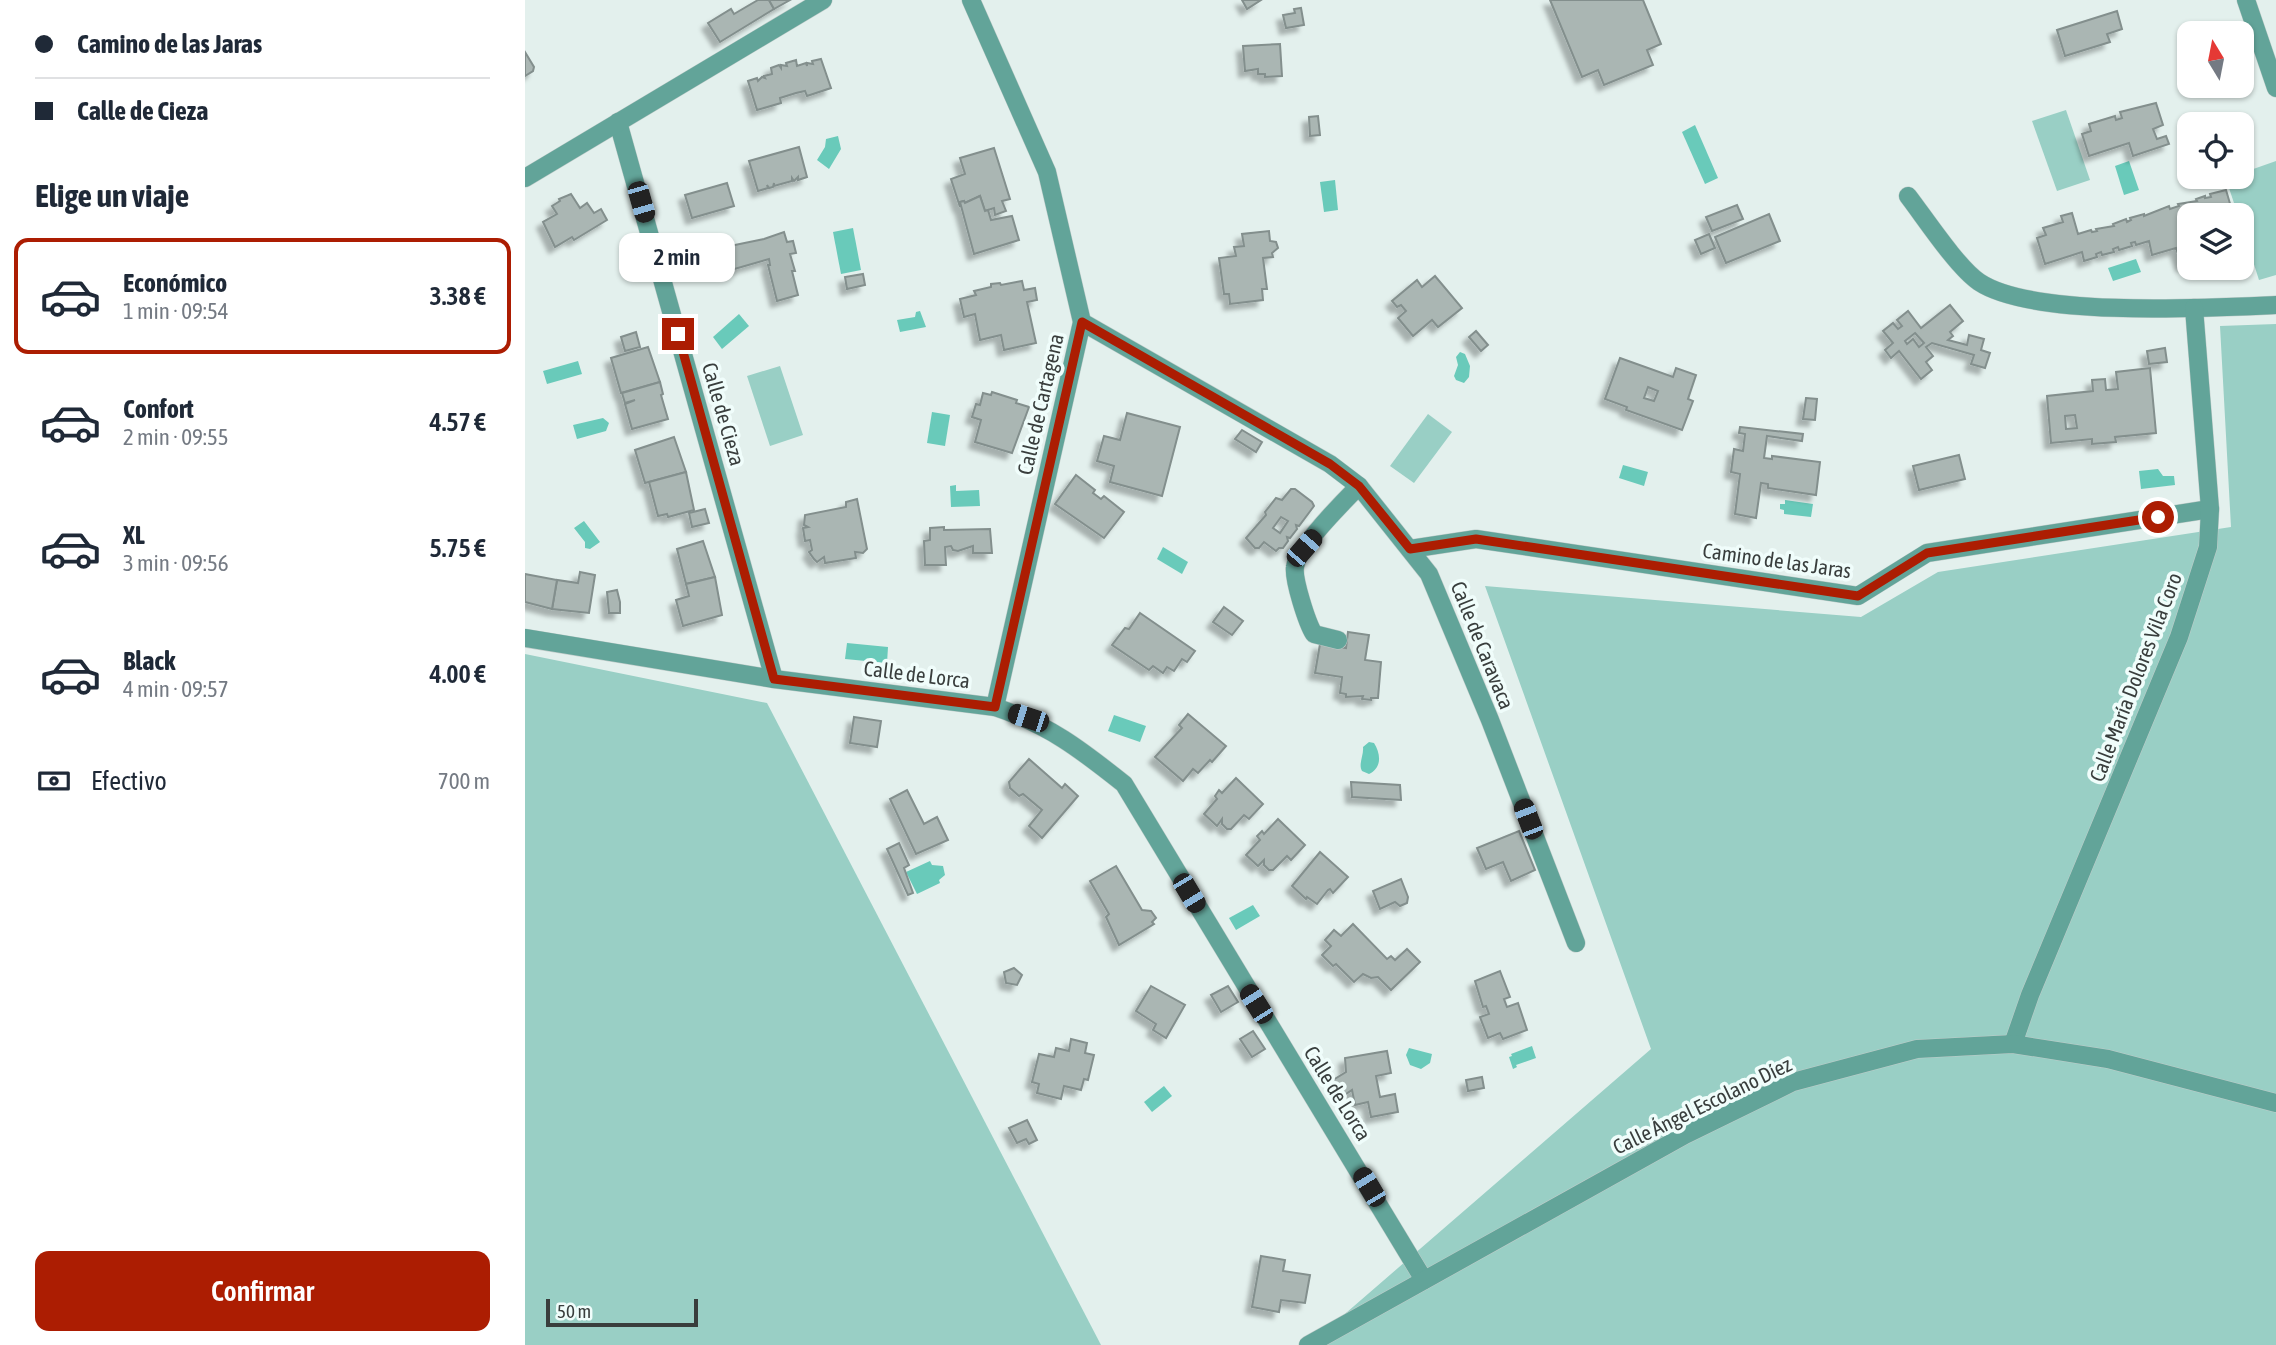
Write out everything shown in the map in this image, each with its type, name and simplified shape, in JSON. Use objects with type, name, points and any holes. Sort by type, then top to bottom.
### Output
[{"type":"street","points":[[525,178],[823,0]]},
{"type":"street","name":"Calle de Cartagena","points":[[971,0],[1047,172],[1082,322],[995,707]]},
{"type":"street","points":[[2246,0],[2276,88]]},
{"type":"street","name":"Calle de Cieza","points":[[618,122],[774,679]]},
{"type":"street","points":[[1907,196],[1956,258],[1979,282],[2013,296],[2071,305],[2194,308],[2276,304]]},
{"type":"street","name":"Calle María Dolores Vila Coro","points":[[2013,1044],[2030,995],[2179,637],[2208,547],[2210,509],[2194,308]]},
{"type":"street","name":"Calle de Caravaca","points":[[1082,322],[1330,464],[1359,486],[1410,549],[1429,574],[1490,720],[1576,943]]},
{"type":"street","points":[[1338,640],[1314,634],[1306,622],[1294,567],[1304,548],[1359,486]]},
{"type":"street","name":"Camino de las Jaras","points":[[1410,549],[1476,539],[1858,596],[1927,553],[2210,509]]},
{"type":"street","name":"Calle de Lorca","points":[[525,639],[774,679],[995,707],[1028,718],[1077,746],[1124,784],[1425,1280]]},
{"type":"street","name":"Calle Ángel Escolano Díez","points":[[1308,1345],[1685,1135],[1793,1082],[1917,1049],[2013,1044],[2108,1059],[2276,1103]]},
{"type":"shaded area","points":[[2066,110],[2090,180],[2057,191],[2032,121]]},
{"type":"shaded area","points":[[1695,125],[1718,178],[1705,184],[1682,132]]},
{"type":"shaded area","points":[[838,136],[841,149],[829,169],[817,160],[825,147],[826,139]]},
{"type":"shaded area","points":[[2129,161],[2139,190],[2124,195],[2115,166]]},
{"type":"shaded area","points":[[2276,161],[2276,275],[2259,280],[2254,264],[2254,203],[2234,203],[2229,189],[2254,189],[2254,169]]},
{"type":"shaded area","points":[[1335,180],[1338,210],[1324,212],[1320,182]]},
{"type":"shaded area","points":[[853,228],[861,270],[841,274],[833,232]]},
{"type":"shaded area","points":[[2136,259],[2141,272],[2113,281],[2108,268]]},
{"type":"shaded area","points":[[920,311],[926,327],[900,332],[897,320],[915,317],[916,312]]},
{"type":"shaded area","points":[[739,314],[749,326],[722,349],[713,337]]},
{"type":"shaded area","points":[[2276,324],[2276,1345],[1309,1345],[1651,1049],[1485,586],[1861,617],[1938,572],[2231,527],[2220,326]]},
{"type":"shaded area","points":[[1460,352],[1465,354],[1470,366],[1469,377],[1464,383],[1456,380],[1454,376],[1458,365],[1456,357]]},
{"type":"shaded area","points":[[578,361],[582,374],[547,384],[543,371]]},
{"type":"shaded area","points":[[780,366],[803,435],[770,446],[747,376]]},
{"type":"shaded area","points":[[932,412],[950,415],[945,446],[927,443]]},
{"type":"shaded area","points":[[1428,414],[1452,432],[1414,483],[1390,466]]},
{"type":"shaded area","points":[[603,418],[609,423],[606,431],[577,439],[573,425]]},
{"type":"shaded area","points":[[1623,465],[1648,472],[1644,486],[1619,478]]},
{"type":"shaded area","points":[[2158,469],[2163,476],[2174,476],[2175,485],[2141,489],[2139,471]]},
{"type":"shaded area","points":[[956,485],[956,491],[979,490],[980,506],[951,507],[950,486]]},
{"type":"shaded area","points":[[1785,500],[1813,504],[1811,517],[1784,514],[1780,504],[1785,504]]},
{"type":"shaded area","points":[[584,521],[600,542],[590,549],[585,548],[585,542],[574,528]]},
{"type":"shaded area","points":[[1163,547],[1188,562],[1182,574],[1157,559]]},
{"type":"shaded area","points":[[847,643],[888,647],[887,663],[845,659]]},
{"type":"shaded area","points":[[525,654],[767,703],[1101,1345],[525,1345]]},
{"type":"shaded area","points":[[1114,715],[1146,726],[1140,742],[1108,731]]},
{"type":"shaded area","points":[[1369,742],[1374,743],[1379,760],[1376,768],[1369,774],[1362,771],[1361,765],[1363,747]]},
{"type":"shaded area","points":[[930,861],[932,865],[943,866],[945,875],[939,880],[940,883],[917,894],[906,872]]},
{"type":"shaded area","points":[[1253,905],[1260,916],[1236,930],[1229,918]]},
{"type":"shaded area","points":[[1532,1046],[1536,1058],[1516,1065],[1513,1069],[1509,1057],[1511,1054]]},
{"type":"shaded area","points":[[1409,1048],[1432,1054],[1430,1063],[1421,1069],[1410,1065],[1406,1055]]},
{"type":"shaded area","points":[[1164,1086],[1172,1096],[1152,1112],[1144,1102]]},
{"type":"building","points":[[758,0],[769,0],[774,9],[720,42],[708,23],[731,9],[734,14]]},
{"type":"building","points":[[769,0],[790,0],[774,9]]},
{"type":"building","points":[[1242,0],[1261,0],[1247,9]]},
{"type":"building","points":[[1550,0],[1643,0],[1661,44],[1647,50],[1653,65],[1604,85],[1598,70],[1582,77]]},
{"type":"building","points":[[1301,8],[1304,25],[1286,28],[1283,15],[1295,13],[1294,9]]},
{"type":"building","points":[[2117,11],[2122,29],[2107,34],[2110,42],[2065,56],[2057,30]]},
{"type":"building","points":[[1280,44],[1282,76],[1265,77],[1265,74],[1258,74],[1258,69],[1245,71],[1243,46]]},
{"type":"building","points":[[525,52],[534,67],[533,71],[525,76]]},
{"type":"building","points":[[821,59],[831,88],[807,96],[805,91],[796,93],[780,98],[781,103],[757,110],[748,81],[765,78],[764,76],[772,74],[771,68],[779,65],[781,68],[781,65],[787,66],[786,63],[796,60],[797,66],[806,63],[807,66],[807,63],[813,64],[812,61]]},
{"type":"building","points":[[2156,103],[2163,125],[2153,129],[2157,139],[2166,136],[2169,144],[2133,156],[2129,143],[2089,156],[2082,134],[2091,131],[2089,124],[2115,116],[2116,120],[2122,118],[2120,112]]},
{"type":"building","points":[[1318,116],[1320,135],[1310,136],[1309,117]]},
{"type":"building","points":[[799,147],[807,177],[798,180],[798,177],[794,181],[792,178],[792,181],[774,186],[774,183],[773,187],[769,188],[767,185],[768,188],[758,191],[749,161]]},
{"type":"building","points":[[994,148],[1010,199],[1002,201],[1006,211],[995,215],[994,208],[985,211],[980,196],[965,203],[960,202],[960,207],[951,179],[965,174],[960,158]]},
{"type":"building","points":[[727,183],[734,206],[692,218],[685,195]]},
{"type":"building","points":[[2226,190],[2230,203],[2184,203],[2197,201],[2196,199],[2205,196],[2211,197],[2210,194]]},
{"type":"building","points":[[571,194],[580,208],[587,203],[594,213],[601,209],[607,220],[574,240],[572,237],[555,247],[543,222],[557,214],[552,206],[560,201],[559,199]]},
{"type":"building","points":[[980,196],[991,220],[1012,216],[1019,240],[974,254],[960,202],[965,203]]},
{"type":"building","points":[[1737,205],[1743,219],[1712,231],[1706,217]]},
{"type":"building","points":[[2169,206],[2170,209],[2177,207],[2177,251],[2176,248],[2152,255],[2149,241],[2136,245],[2135,242],[2131,243],[2132,246],[2119,250],[2118,247],[2113,249],[2114,252],[2102,255],[2101,252],[2096,254],[2097,257],[2084,261],[2082,252],[2045,264],[2037,238],[2046,235],[2043,228],[2063,222],[2061,216],[2072,213],[2078,234],[2114,226],[2113,224],[2126,219],[2127,222],[2130,218],[2144,216]]},
{"type":"building","points":[[1769,214],[1780,241],[1726,263],[1715,237]]},
{"type":"building","points":[[1269,231],[1270,241],[1276,242],[1278,248],[1272,253],[1273,257],[1263,258],[1267,289],[1262,289],[1263,300],[1230,304],[1229,294],[1224,294],[1219,258],[1236,256],[1234,247],[1244,246],[1242,234]]},
{"type":"building","points":[[784,232],[787,242],[793,241],[796,253],[790,254],[798,295],[777,301],[768,265],[769,259],[731,270],[725,247]]},
{"type":"building","points":[[1709,234],[1715,248],[1701,254],[1695,240]]},
{"type":"building","points":[[863,274],[865,285],[847,289],[845,277]]},
{"type":"building","points":[[1435,276],[1462,308],[1438,327],[1432,320],[1413,336],[1398,318],[1406,311],[1392,301],[1417,280],[1422,287]]},
{"type":"building","points":[[1022,281],[1024,290],[1035,288],[1037,300],[1027,302],[1036,343],[1004,350],[1001,335],[980,340],[975,314],[964,317],[960,299],[976,295],[974,291],[991,287],[991,284]]},
{"type":"building","points":[[1950,305],[1963,321],[1950,332],[1953,336],[1948,340],[1967,345],[1969,335],[1984,339],[1981,350],[1990,353],[1985,368],[1971,364],[1974,355],[1932,343],[1926,347],[1933,356],[1926,362],[1932,370],[1921,379],[1899,351],[1891,358],[1885,350],[1893,343],[1883,331],[1893,323],[1898,329],[1902,326],[1897,320],[1908,311],[1921,328]],"holes":[[[1915,333],[1924,343],[1919,347],[1913,339],[1907,344],[1905,341]]]},
{"type":"building","points":[[1476,331],[1488,345],[1481,351],[1469,337]]},
{"type":"building","points":[[636,332],[640,347],[625,351],[621,337]]},
{"type":"building","points":[[648,347],[660,382],[621,393],[611,358]]},
{"type":"building","points":[[2165,348],[2167,362],[2149,364],[2147,351]]},
{"type":"building","points":[[1620,358],[1673,377],[1676,368],[1696,375],[1688,399],[1693,401],[1682,430],[1626,410],[1627,407],[1605,399]],"holes":[[[1648,387],[1658,391],[1654,401],[1644,398]]]},
{"type":"building","points":[[2150,368],[2156,433],[2115,437],[2116,442],[2092,444],[2092,439],[2051,443],[2047,396],[2093,391],[2092,380],[2105,379],[2106,390],[2118,389],[2116,372]],"holes":[[[2075,415],[2077,428],[2066,429],[2065,416]]]},
{"type":"building","points":[[660,382],[668,419],[632,429],[625,404],[635,400],[625,403],[622,393]]},
{"type":"building","points":[[992,392],[1029,407],[1012,453],[975,442],[981,420],[972,417],[976,404],[980,405],[983,393],[991,395]]},
{"type":"building","points":[[1806,398],[1817,399],[1815,420],[1803,419]]},
{"type":"building","points":[[1127,413],[1180,427],[1162,496],[1110,482],[1114,466],[1097,461],[1104,436],[1120,440]]},
{"type":"building","points":[[1740,427],[1803,434],[1802,441],[1767,436],[1764,458],[1772,459],[1772,456],[1820,462],[1816,495],[1768,488],[1768,484],[1761,483],[1756,518],[1735,514],[1740,474],[1731,472],[1734,449],[1743,451],[1745,434],[1739,433]]},
{"type":"building","points":[[1242,430],[1262,442],[1256,452],[1235,439]]},
{"type":"building","points":[[674,437],[686,472],[645,483],[635,450]]},
{"type":"building","points":[[1959,455],[1965,479],[1919,490],[1913,466]]},
{"type":"building","points":[[686,472],[694,510],[668,517],[667,514],[658,516],[649,482]]},
{"type":"building","points":[[1076,475],[1095,490],[1093,493],[1101,499],[1104,496],[1124,512],[1104,538],[1055,504]]},
{"type":"building","points":[[1291,489],[1295,489],[1314,506],[1299,526],[1296,525],[1297,529],[1290,538],[1287,537],[1288,541],[1283,548],[1276,551],[1264,542],[1259,548],[1255,548],[1246,538],[1266,515],[1265,512],[1276,498],[1282,500]],"holes":[[[1281,517],[1288,521],[1280,533],[1273,528]]]},
{"type":"building","points":[[857,499],[867,549],[863,553],[855,552],[856,558],[825,563],[824,557],[817,562],[809,552],[812,550],[810,540],[805,541],[803,528],[808,527],[804,525],[805,515],[846,507],[846,502]]},
{"type":"building","points":[[705,509],[709,523],[692,527],[689,513]]},
{"type":"building","points":[[944,527],[944,530],[990,529],[992,553],[973,553],[973,546],[958,551],[951,546],[945,547],[946,565],[925,565],[924,541],[930,540],[930,528]]},
{"type":"building","points":[[703,541],[715,577],[686,584],[677,549]]},
{"type":"building","points":[[580,572],[595,575],[589,613],[552,609],[557,580],[578,583]]},
{"type":"building","points":[[525,574],[557,580],[552,609],[525,602]]},
{"type":"building","points":[[715,577],[722,615],[683,626],[676,600],[689,596],[686,584]]},
{"type":"building","points":[[617,590],[620,613],[609,613],[607,592]]},
{"type":"building","points":[[1224,607],[1243,621],[1232,635],[1213,622]]},
{"type":"building","points":[[1140,613],[1195,651],[1187,662],[1182,659],[1174,671],[1167,667],[1163,673],[1153,666],[1149,670],[1112,645],[1125,628],[1129,629]]},
{"type":"building","points":[[1348,632],[1369,635],[1365,660],[1381,662],[1378,698],[1371,700],[1362,699],[1363,696],[1346,697],[1346,694],[1340,693],[1342,677],[1315,673],[1320,644],[1346,648]]},
{"type":"building","points":[[1188,714],[1226,746],[1212,762],[1210,760],[1198,773],[1193,769],[1183,781],[1155,757],[1182,728],[1179,725]]},
{"type":"building","points":[[854,717],[881,721],[877,747],[850,743]]},
{"type":"building","points":[[1029,759],[1062,788],[1065,784],[1078,796],[1042,838],[1029,826],[1042,810],[1023,794],[1019,796],[1010,788],[1009,782]]},
{"type":"building","points":[[1236,778],[1263,804],[1249,819],[1244,815],[1231,829],[1227,829],[1222,824],[1222,819],[1217,826],[1204,814],[1217,799],[1215,796],[1219,790],[1222,793]]},
{"type":"building","points":[[1351,782],[1400,785],[1401,800],[1352,797]]},
{"type":"building","points":[[907,790],[924,824],[937,817],[948,840],[916,854],[890,799]]},
{"type":"building","points":[[1278,819],[1305,845],[1291,860],[1287,856],[1273,870],[1269,870],[1264,865],[1264,860],[1258,866],[1246,855],[1260,840],[1257,836],[1262,831],[1264,834]]},
{"type":"building","points":[[1519,831],[1535,870],[1511,881],[1503,862],[1486,869],[1477,848]]},
{"type":"building","points":[[899,843],[909,865],[904,868],[913,893],[908,895],[887,849]]},
{"type":"building","points":[[1320,852],[1348,877],[1333,893],[1328,890],[1317,904],[1307,897],[1306,899],[1292,886]]},
{"type":"building","points":[[1116,866],[1142,910],[1151,911],[1156,918],[1152,922],[1154,924],[1119,945],[1106,917],[1109,914],[1090,881]]},
{"type":"building","points":[[1401,879],[1408,897],[1407,903],[1400,906],[1395,902],[1380,909],[1373,891]]},
{"type":"building","points":[[1353,924],[1387,959],[1391,956],[1395,960],[1407,949],[1420,962],[1391,990],[1378,977],[1371,978],[1363,974],[1354,982],[1336,964],[1333,966],[1322,955],[1331,946],[1325,940],[1334,930],[1341,936]]},
{"type":"building","points":[[1014,968],[1022,975],[1017,985],[1006,983],[1004,972]]},
{"type":"building","points":[[1500,971],[1510,997],[1504,999],[1507,1007],[1518,1003],[1527,1030],[1503,1039],[1500,1033],[1488,1038],[1480,1017],[1489,1014],[1486,1006],[1483,1007],[1475,981]]},
{"type":"building","points":[[1151,986],[1185,1005],[1166,1038],[1153,1030],[1156,1024],[1136,1011]]},
{"type":"building","points":[[1228,986],[1238,1002],[1221,1012],[1211,995]]},
{"type":"building","points":[[1253,1031],[1265,1049],[1252,1057],[1240,1039]]},
{"type":"building","points":[[1071,1039],[1087,1043],[1085,1053],[1094,1055],[1088,1080],[1084,1079],[1081,1090],[1064,1086],[1061,1099],[1037,1093],[1039,1084],[1032,1082],[1039,1054],[1054,1057],[1056,1048],[1069,1051]]},
{"type":"building","points":[[1387,1051],[1391,1073],[1376,1076],[1380,1097],[1395,1094],[1398,1112],[1371,1117],[1368,1102],[1355,1105],[1352,1090],[1343,1096],[1333,1080],[1346,1072],[1345,1058]]},
{"type":"building","points":[[1482,1077],[1484,1088],[1468,1091],[1466,1080]]},
{"type":"building","points":[[1027,1120],[1037,1140],[1029,1144],[1026,1139],[1017,1143],[1009,1128]]},
{"type":"building","points":[[1261,1256],[1285,1260],[1283,1271],[1310,1275],[1305,1303],[1281,1300],[1279,1312],[1252,1307]]},
{"type":"route","points":[[678,334],[774,679],[995,707],[1082,322],[1330,464],[1359,486],[1410,549],[1476,539],[1858,596],[1927,553],[2158,517]]}]
